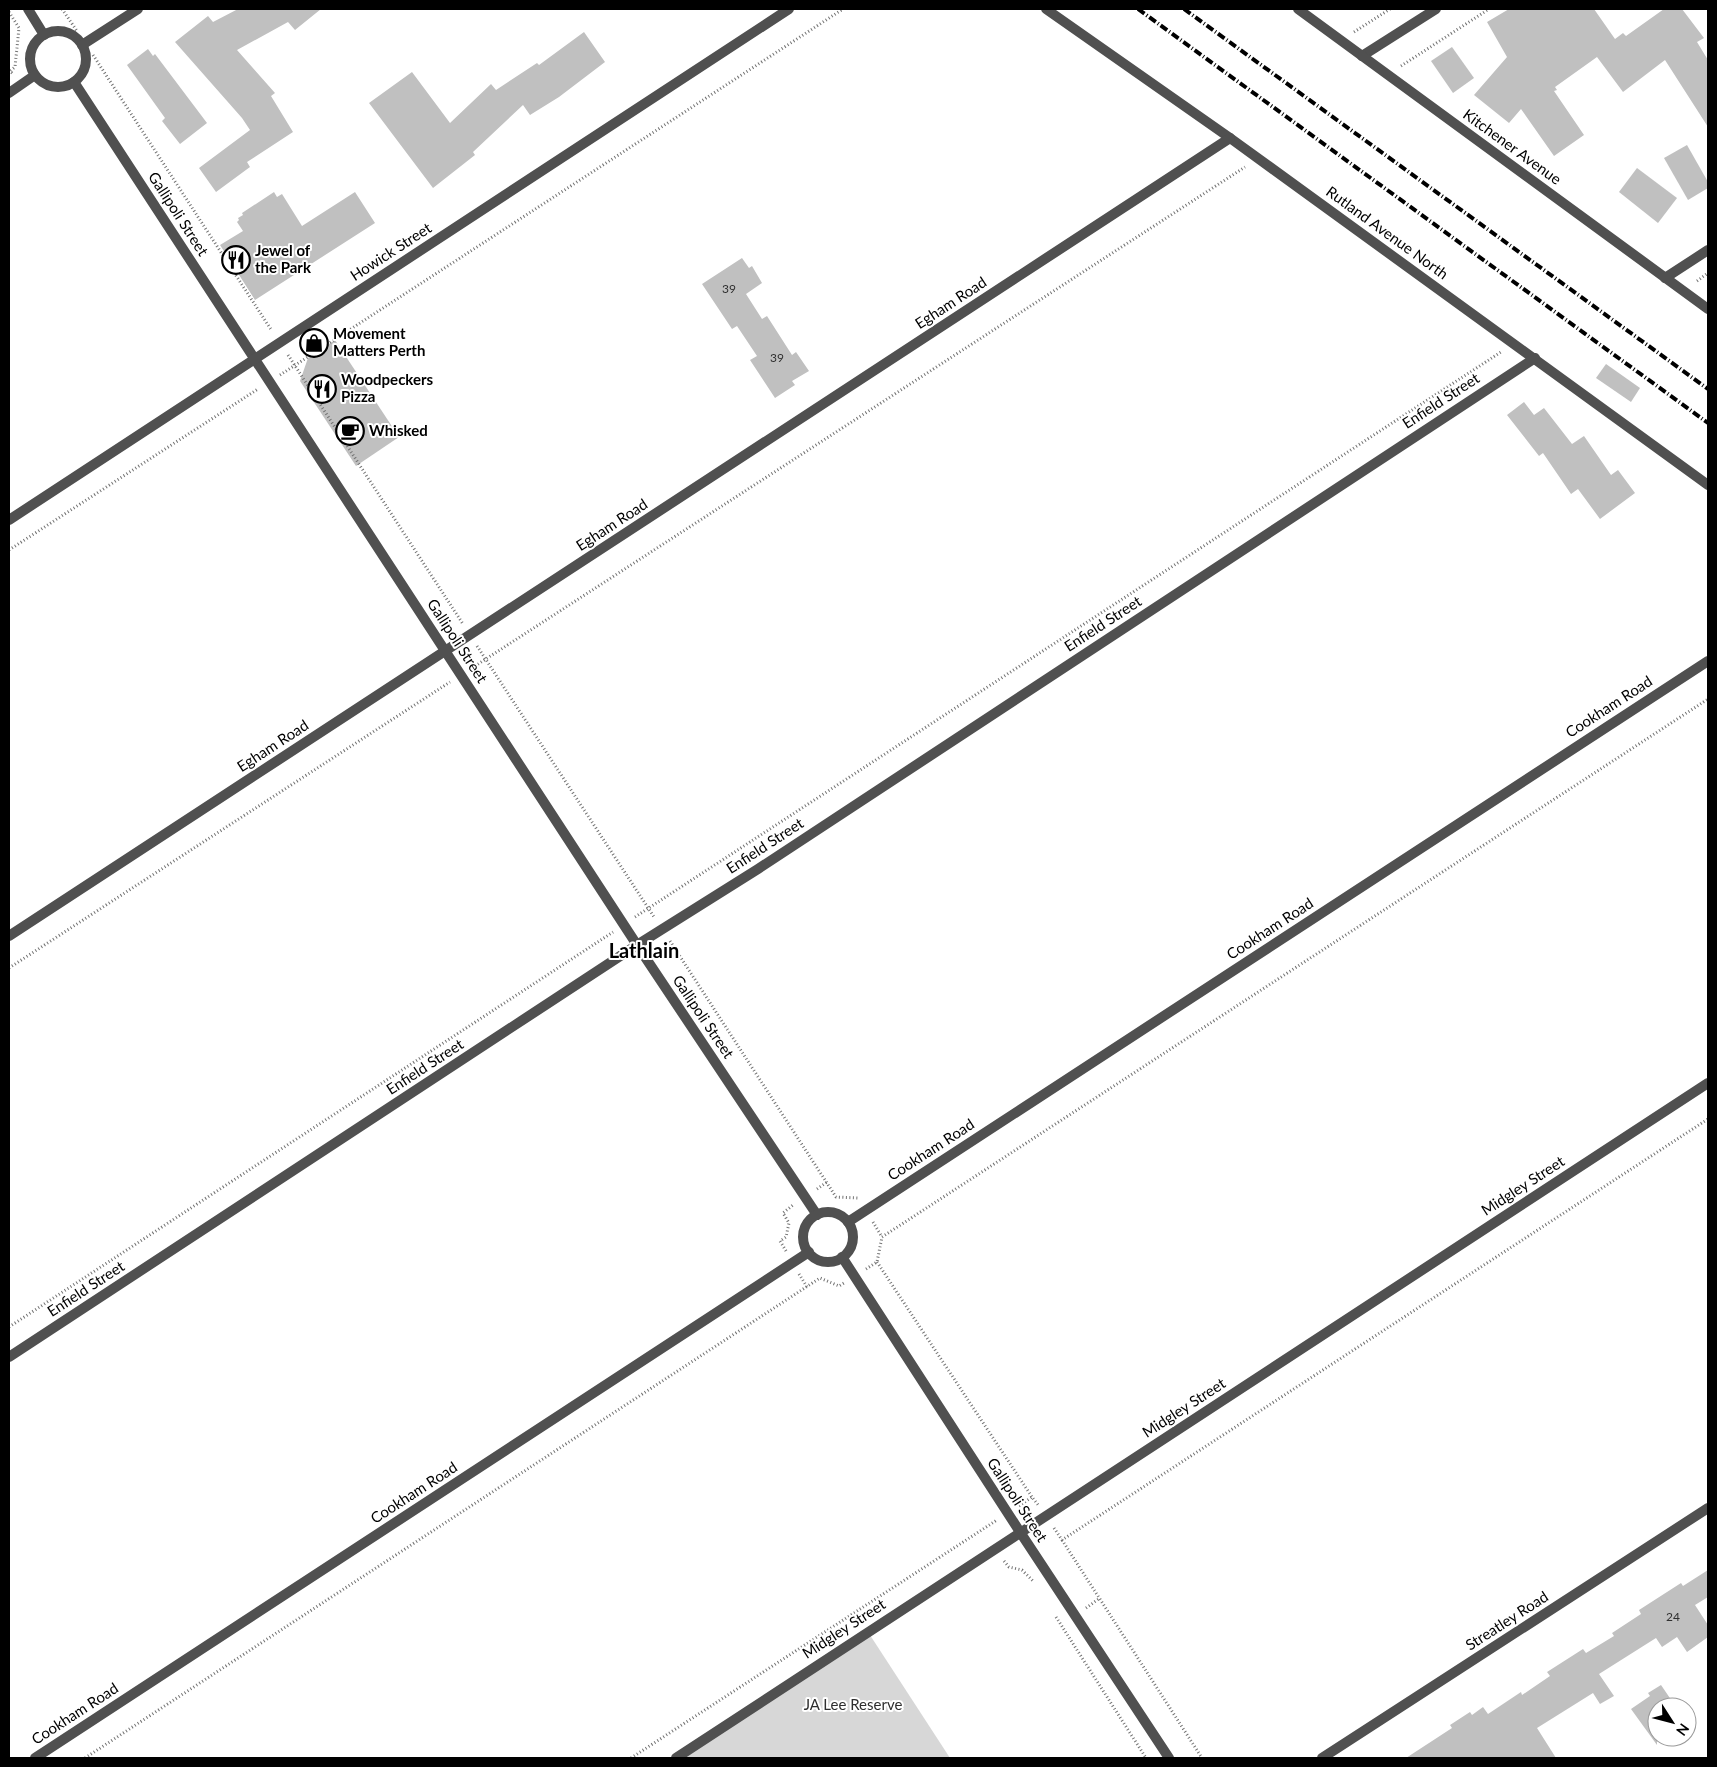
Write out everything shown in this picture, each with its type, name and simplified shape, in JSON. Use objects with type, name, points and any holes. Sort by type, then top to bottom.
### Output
[{"type":"street","points":[[28,9],[44,35]]},
{"type":"street","points":[[83,44],[138,9]]},
{"type":"street","name":"Howick Street","points":[[9,520],[256,360],[789,9]]},
{"type":"street","name":"Rutland Avenue North","points":[[1046,9],[1230,138],[1535,358],[1708,486]]},
{"type":"street","name":"Kitchener Avenue","points":[[1298,9],[1708,309]]},
{"type":"street","points":[[1362,56],[1436,9]]},
{"type":"street","points":[[54,32],[65,32],[83,44],[85,65],[81,74],[74,82],[64,86],[53,87],[43,83],[35,75],[30,65],[31,53],[36,43],[44,35],[54,32]]},
{"type":"street","points":[[9,93],[35,75]]},
{"type":"street","name":"Gallipoli Street","points":[[74,82],[637,946],[817,1215]]},
{"type":"street","name":"Egham Road","points":[[9,936],[1230,138]]},
{"type":"street","points":[[1665,278],[1708,250]]},
{"type":"street","name":"Enfield Street","points":[[9,1357],[637,946],[758,869],[1535,358]]},
{"type":"street","name":"Cookham Road","points":[[848,1222],[1708,660]]},
{"type":"street","name":"Midgley Street","points":[[676,1758],[1708,1083]]},
{"type":"street","points":[[830,1212],[837,1213],[848,1222],[852,1229],[852,1245],[842,1257],[835,1260],[821,1260],[809,1252],[805,1244],[805,1227],[817,1215],[830,1212]]},
{"type":"street","name":"Cookham Road","points":[[35,1758],[809,1252]]},
{"type":"street","name":"Gallipoli Street","points":[[842,1257],[1169,1758]]},
{"type":"street","name":"Streatley Road","points":[[1322,1758],[1708,1508]]},
{"type":"path","points":[[62,9],[83,44],[836,1197],[857,1197],[866,1210],[882,1237],[877,1262],[1032,1497]]},
{"type":"path","points":[[9,550],[843,9]]},
{"type":"path","points":[[1354,32],[1390,9]]},
{"type":"path","points":[[1401,67],[1489,9]]},
{"type":"path","points":[[9,12],[19,28],[15,67],[9,71],[20,85]]},
{"type":"path","points":[[9,968],[1247,165]]},
{"type":"path","points":[[1697,281],[1708,273]]},
{"type":"path","points":[[9,1327],[1503,350]]},
{"type":"path","points":[[882,1237],[1708,699]]},
{"type":"path","points":[[806,1287],[780,1241],[786,1237],[790,1223],[783,1213],[827,1182]]},
{"type":"path","points":[[85,1758],[820,1278],[839,1286],[877,1262]]},
{"type":"path","points":[[1062,1540],[1202,1758]]},
{"type":"path","points":[[996,1548],[1009,1567],[1022,1570],[1034,1581],[1038,1588]]},
{"type":"path","points":[[1052,1610],[1146,1758]]},
{"type":"green space","name":"JA Lee Reserve","points":[[868,1632],[950,1758],[676,1758]]},
{"type":"building","points":[[238,9],[321,9],[295,30],[288,22],[237,50],[275,93],[271,96],[293,132],[247,162],[250,167],[216,192],[199,168],[250,130],[242,118],[175,42],[208,16],[213,22]]},
{"type":"building","points":[[1509,9],[1594,9],[1615,39],[1623,33],[1626,36],[1664,9],[1682,9],[1704,38],[1697,42],[1708,60],[1708,127],[1665,60],[1623,92],[1597,57],[1555,87],[1557,90],[1554,91],[1584,135],[1554,156],[1521,109],[1509,123],[1474,95],[1507,57],[1487,22]]},
{"type":"building","points":[[584,32],[605,62],[559,97],[530,115],[523,105],[473,152],[475,155],[433,188],[369,103],[412,72],[450,123],[491,84],[496,90],[537,63],[539,65]]},
{"type":"building","points":[[1452,47],[1474,78],[1453,93],[1431,61]]},
{"type":"building","points":[[148,49],[153,56],[155,54],[207,123],[180,144],[162,121],[165,118],[127,65]]},
{"type":"building","points":[[1687,145],[1708,182],[1708,188],[1688,200],[1664,158]]},
{"type":"building","points":[[1637,168],[1677,198],[1658,223],[1619,192]]},
{"type":"building","points":[[274,192],[277,197],[282,194],[302,226],[355,192],[375,223],[255,300],[220,245],[243,231],[237,222],[238,218],[243,215],[242,213]]},
{"type":"building","points":[[742,258],[749,268],[752,266],[762,283],[746,294],[762,319],[767,316],[792,355],[796,352],[809,371],[792,381],[795,385],[775,398],[750,360],[757,356],[737,326],[732,329],[702,284]]},
{"type":"building","points":[[335,340],[399,437],[356,466],[300,381],[308,358]]},
{"type":"building","points":[[1606,364],[1640,388],[1631,402],[1596,378]]},
{"type":"building","points":[[1524,402],[1534,415],[1544,408],[1572,444],[1584,436],[1611,475],[1618,470],[1635,493],[1600,519],[1578,489],[1571,494],[1543,453],[1539,456],[1507,415]]},
{"type":"building","points":[[1708,1570],[1708,1597],[1695,1605],[1708,1625],[1708,1637],[1687,1652],[1677,1637],[1662,1647],[1656,1638],[1599,1674],[1614,1696],[1600,1704],[1593,1693],[1537,1728],[1556,1758],[1406,1758],[1452,1728],[1450,1725],[1470,1712],[1472,1715],[1483,1707],[1488,1714],[1521,1692],[1522,1695],[1550,1676],[1547,1672],[1583,1649],[1586,1653],[1614,1636],[1612,1633],[1641,1614],[1639,1610],[1681,1583],[1683,1586]]},
{"type":"building","points":[[1661,1685],[1669,1697],[1649,1697],[1650,1696],[1648,1693]]},
{"type":"building","points":[[1647,1698],[1647,1731],[1631,1709]]},
{"type":"railway","points":[[1138,9],[1708,423]]},
{"type":"railway","points":[[1184,9],[1708,389]]},
{"type":"place","name":"Jewel of the Park","points":[[236,260]]},
{"type":"place","name":"Movement Matters Perth","points":[[314,343]]},
{"type":"place","name":"Woodpeckers Pizza","points":[[322,389]]},
{"type":"place","name":"Whisked","points":[[350,431]]},
{"type":"district","name":"Lathlain","points":[[644,951]]}]
